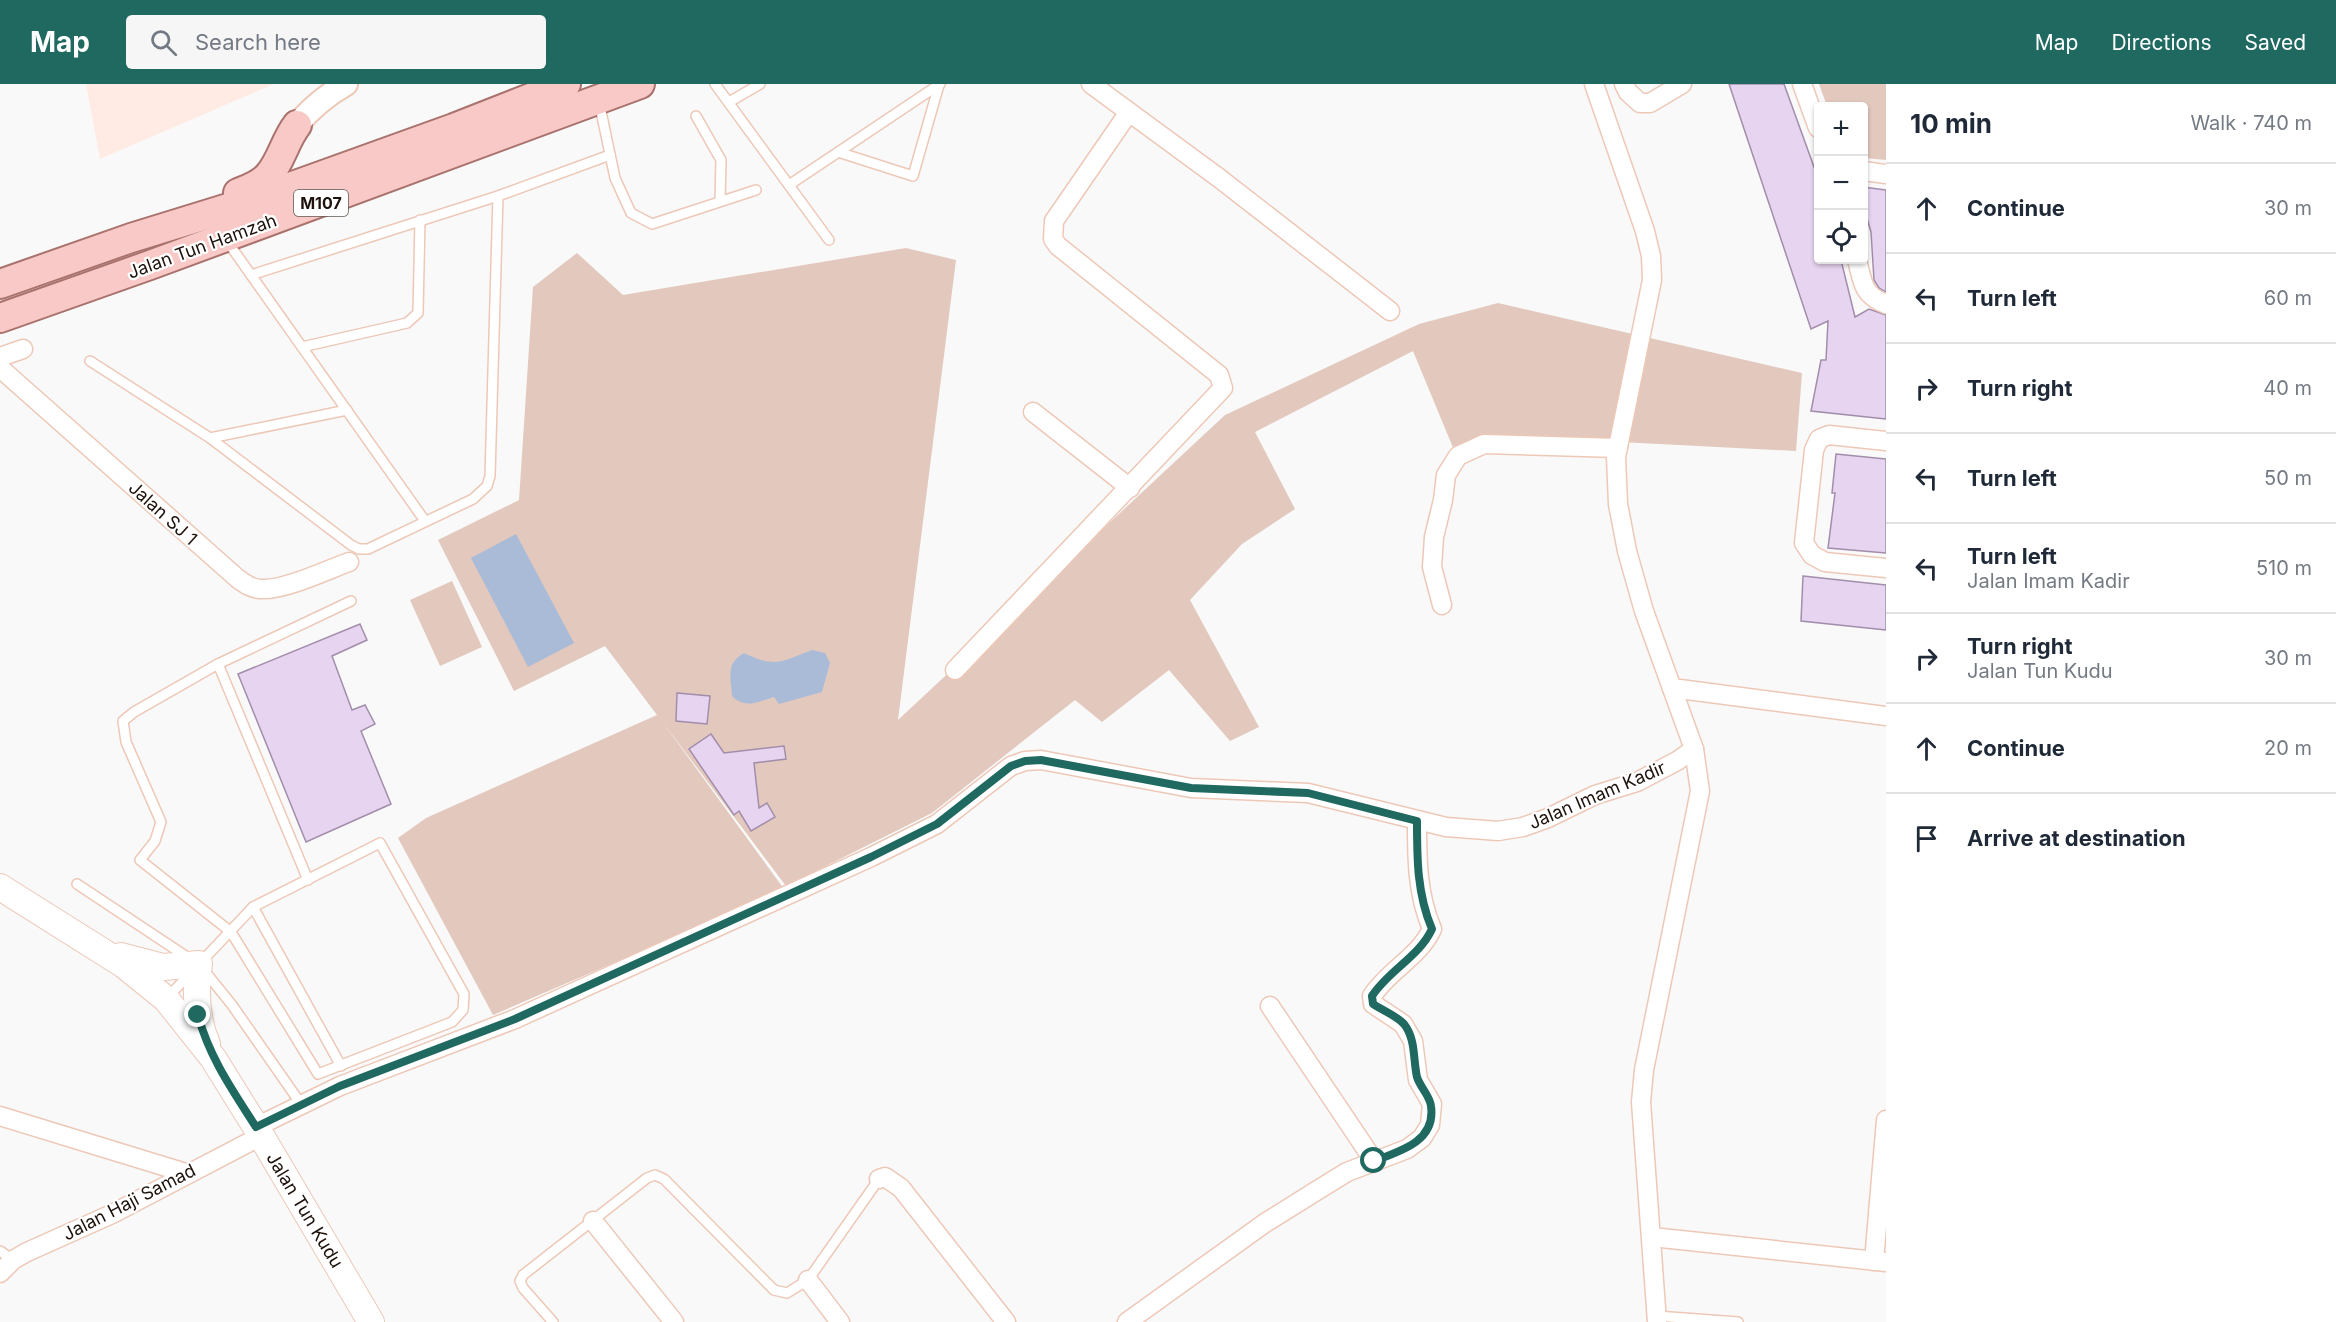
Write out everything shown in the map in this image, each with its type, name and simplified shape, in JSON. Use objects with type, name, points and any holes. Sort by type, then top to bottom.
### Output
[{"type":"main road","name":"Jalan Tun Hamzah","points":[[0,284],[131,238],[251,201],[454,128],[566,84]]},
{"type":"main road","name":"Jalan Tun Hamzah","points":[[0,318],[225,238],[640,84]]},
{"type":"main road","points":[[297,125],[292,142],[295,153],[301,161],[310,165],[330,162],[454,128]]},
{"type":"main road","points":[[131,238],[258,184],[269,175],[288,136],[297,125]]},
{"type":"main road","name":"Jalan Tun Kudu","points":[[0,887],[98,947],[166,999],[213,1058],[259,1131],[371,1322]]},
{"type":"main road","points":[[98,947],[163,968],[199,964],[196,989],[198,1015],[213,1058]]},
{"type":"street","points":[[297,125],[308,111],[346,84]]},
{"type":"street","points":[[1091,84],[1219,178],[1390,311]]},
{"type":"street","points":[[1594,84],[1645,231],[1651,256],[1652,280],[1616,457],[1618,504],[1627,551],[1644,611],[1694,749],[1700,790],[1644,1070],[1641,1102],[1657,1319]]},
{"type":"street","points":[[1607,120],[1631,93],[1650,103],[1682,84]]},
{"type":"street","points":[[1802,84],[1814,117]]},
{"type":"street","points":[[955,670],[1222,392],[1224,386],[1219,375],[1058,246],[1053,239],[1054,220],[1129,112]]},
{"type":"street","points":[[1868,172],[1886,174]]},
{"type":"street","points":[[1858,264],[1865,290],[1870,297],[1886,304]]},
{"type":"street","points":[[0,357],[23,350]]},
{"type":"street","name":"Jalan SJ 1","points":[[0,368],[249,587],[263,590],[278,587],[349,562]]},
{"type":"street","points":[[1033,412],[1130,488]]},
{"type":"street","points":[[1886,441],[1829,435],[1819,439],[1814,450],[1804,543],[1812,555],[1825,562],[1886,568]]},
{"type":"street","points":[[1442,605],[1432,567],[1434,537],[1443,500],[1446,475],[1458,456],[1484,444],[1618,448]]},
{"type":"street","points":[[1672,688],[1886,716]]},
{"type":"street","name":"Jalan Imam Kadir","points":[[259,1131],[301,1104],[351,1081],[515,1019],[871,857],[937,824],[997,776],[1011,766],[1025,761],[1041,760],[1191,788],[1308,793],[1446,827],[1498,831],[1523,827],[1548,818],[1595,795],[1637,782],[1677,761],[1694,749]]},
{"type":"street","points":[[1127,1322],[1265,1223],[1347,1172],[1407,1149],[1422,1138],[1430,1125],[1432,1104],[1418,1080],[1413,1041],[1403,1024],[1373,1004],[1372,996],[1381,982],[1426,942],[1432,929],[1424,910],[1417,871],[1417,821]]},
{"type":"street","points":[[1270,1006],[1374,1161]]},
{"type":"street","points":[[0,1116],[186,1173]]},
{"type":"street","points":[[1652,1237],[1880,1262],[1886,1120]]},
{"type":"street","name":"Jalan Haji Samad","points":[[4,1261],[112,1214],[259,1131]]},
{"type":"street","points":[[879,1179],[885,1177],[901,1188],[1006,1322]]},
{"type":"street","points":[[593,1221],[674,1322]]},
{"type":"street","points":[[808,1280],[840,1322]]},
{"type":"lane","points":[[715,84],[829,240]]},
{"type":"lane","points":[[729,102],[760,84]]},
{"type":"lane","points":[[789,185],[940,84]]},
{"type":"lane","points":[[838,152],[913,176],[940,84]]},
{"type":"lane","points":[[598,100],[615,178],[631,213],[652,224],[756,190]]},
{"type":"lane","points":[[696,116],[721,160],[720,201]]},
{"type":"lane","points":[[251,275],[498,196],[610,155]]},
{"type":"lane","points":[[90,361],[210,438],[359,549],[368,549],[473,499],[487,486],[490,476],[498,196]]},
{"type":"lane","points":[[302,347],[407,323],[414,319],[418,313],[420,220]]},
{"type":"lane","points":[[225,238],[425,521]]},
{"type":"lane","points":[[210,438],[347,410]]},
{"type":"lane","points":[[166,999],[231,932],[253,908],[380,843],[464,994],[463,1010],[452,1022],[318,1074],[231,932],[140,860],[155,841],[160,822],[126,742],[123,721],[134,712],[218,664],[351,601]]},
{"type":"lane","points":[[218,664],[308,880]]},
{"type":"lane","points":[[77,884],[199,964],[232,1005],[301,1104]]},
{"type":"lane","points":[[253,908],[341,1066]]},
{"type":"lane","points":[[553,1322],[523,1288],[520,1281],[523,1275],[647,1178],[655,1175],[664,1179],[774,1290],[787,1293],[808,1280],[879,1179]]},
{"type":"lane","points":[[1657,1319],[1738,1322]]},
{"type":"shaded area","points":[[86,84],[274,84],[100,159]]},
{"type":"shaded area","points":[[1819,84],[1886,84],[1886,160],[1868,158],[1868,102],[1826,102]]},
{"type":"shaded area","points":[[906,248],[956,260],[898,720],[1225,415],[1419,324],[1498,303],[1802,373],[1796,451],[1484,435],[1454,450],[1413,351],[1255,432],[1295,509],[1242,544],[1190,600],[1259,727],[1230,741],[1169,670],[1102,722],[1075,700],[932,813],[786,886],[661,720],[784,889],[493,1015],[398,838],[426,818],[657,715],[605,646],[514,691],[438,540],[519,500],[533,287],[577,253],[623,295]]},
{"type":"shaded area","points":[[452,581],[482,647],[440,666],[410,600]]},
{"type":"water","points":[[516,534],[574,643],[528,667],[471,558]]},
{"type":"water","points":[[812,650],[825,653],[830,663],[822,692],[779,704],[774,697],[747,703],[732,696],[730,672],[734,662],[744,653],[763,661],[778,662]]},
{"type":"building","points":[[1729,84],[1784,84],[1814,167],[1814,264],[1842,264],[1855,317],[1869,309],[1886,315],[1886,419],[1811,411],[1821,360],[1826,360],[1828,321],[1811,329]]},
{"type":"building","points":[[1868,188],[1886,190],[1886,292],[1879,288],[1874,280],[1871,232],[1868,222]]},
{"type":"building","points":[[1836,454],[1886,459],[1886,553],[1828,548],[1835,493],[1832,493]]},
{"type":"building","points":[[1803,576],[1886,585],[1886,630],[1801,621]]},
{"type":"building","points":[[360,624],[367,640],[332,656],[352,710],[365,705],[375,724],[361,731],[391,804],[306,842],[238,674]]},
{"type":"building","points":[[677,693],[710,696],[707,724],[676,721]]},
{"type":"building","points":[[711,734],[724,753],[784,746],[786,759],[754,763],[759,808],[767,803],[775,817],[751,831],[739,811],[734,815],[689,749]]},
{"type":"route","points":[[198,1015],[213,1058],[256,1127],[340,1086],[515,1019],[871,857],[937,824],[997,776],[1011,766],[1025,761],[1041,760],[1191,788],[1308,793],[1417,821],[1417,871],[1424,910],[1432,929],[1426,942],[1381,982],[1372,996],[1373,1004],[1403,1024],[1413,1041],[1418,1080],[1432,1104],[1430,1125],[1422,1138],[1407,1149],[1374,1161]]}]
